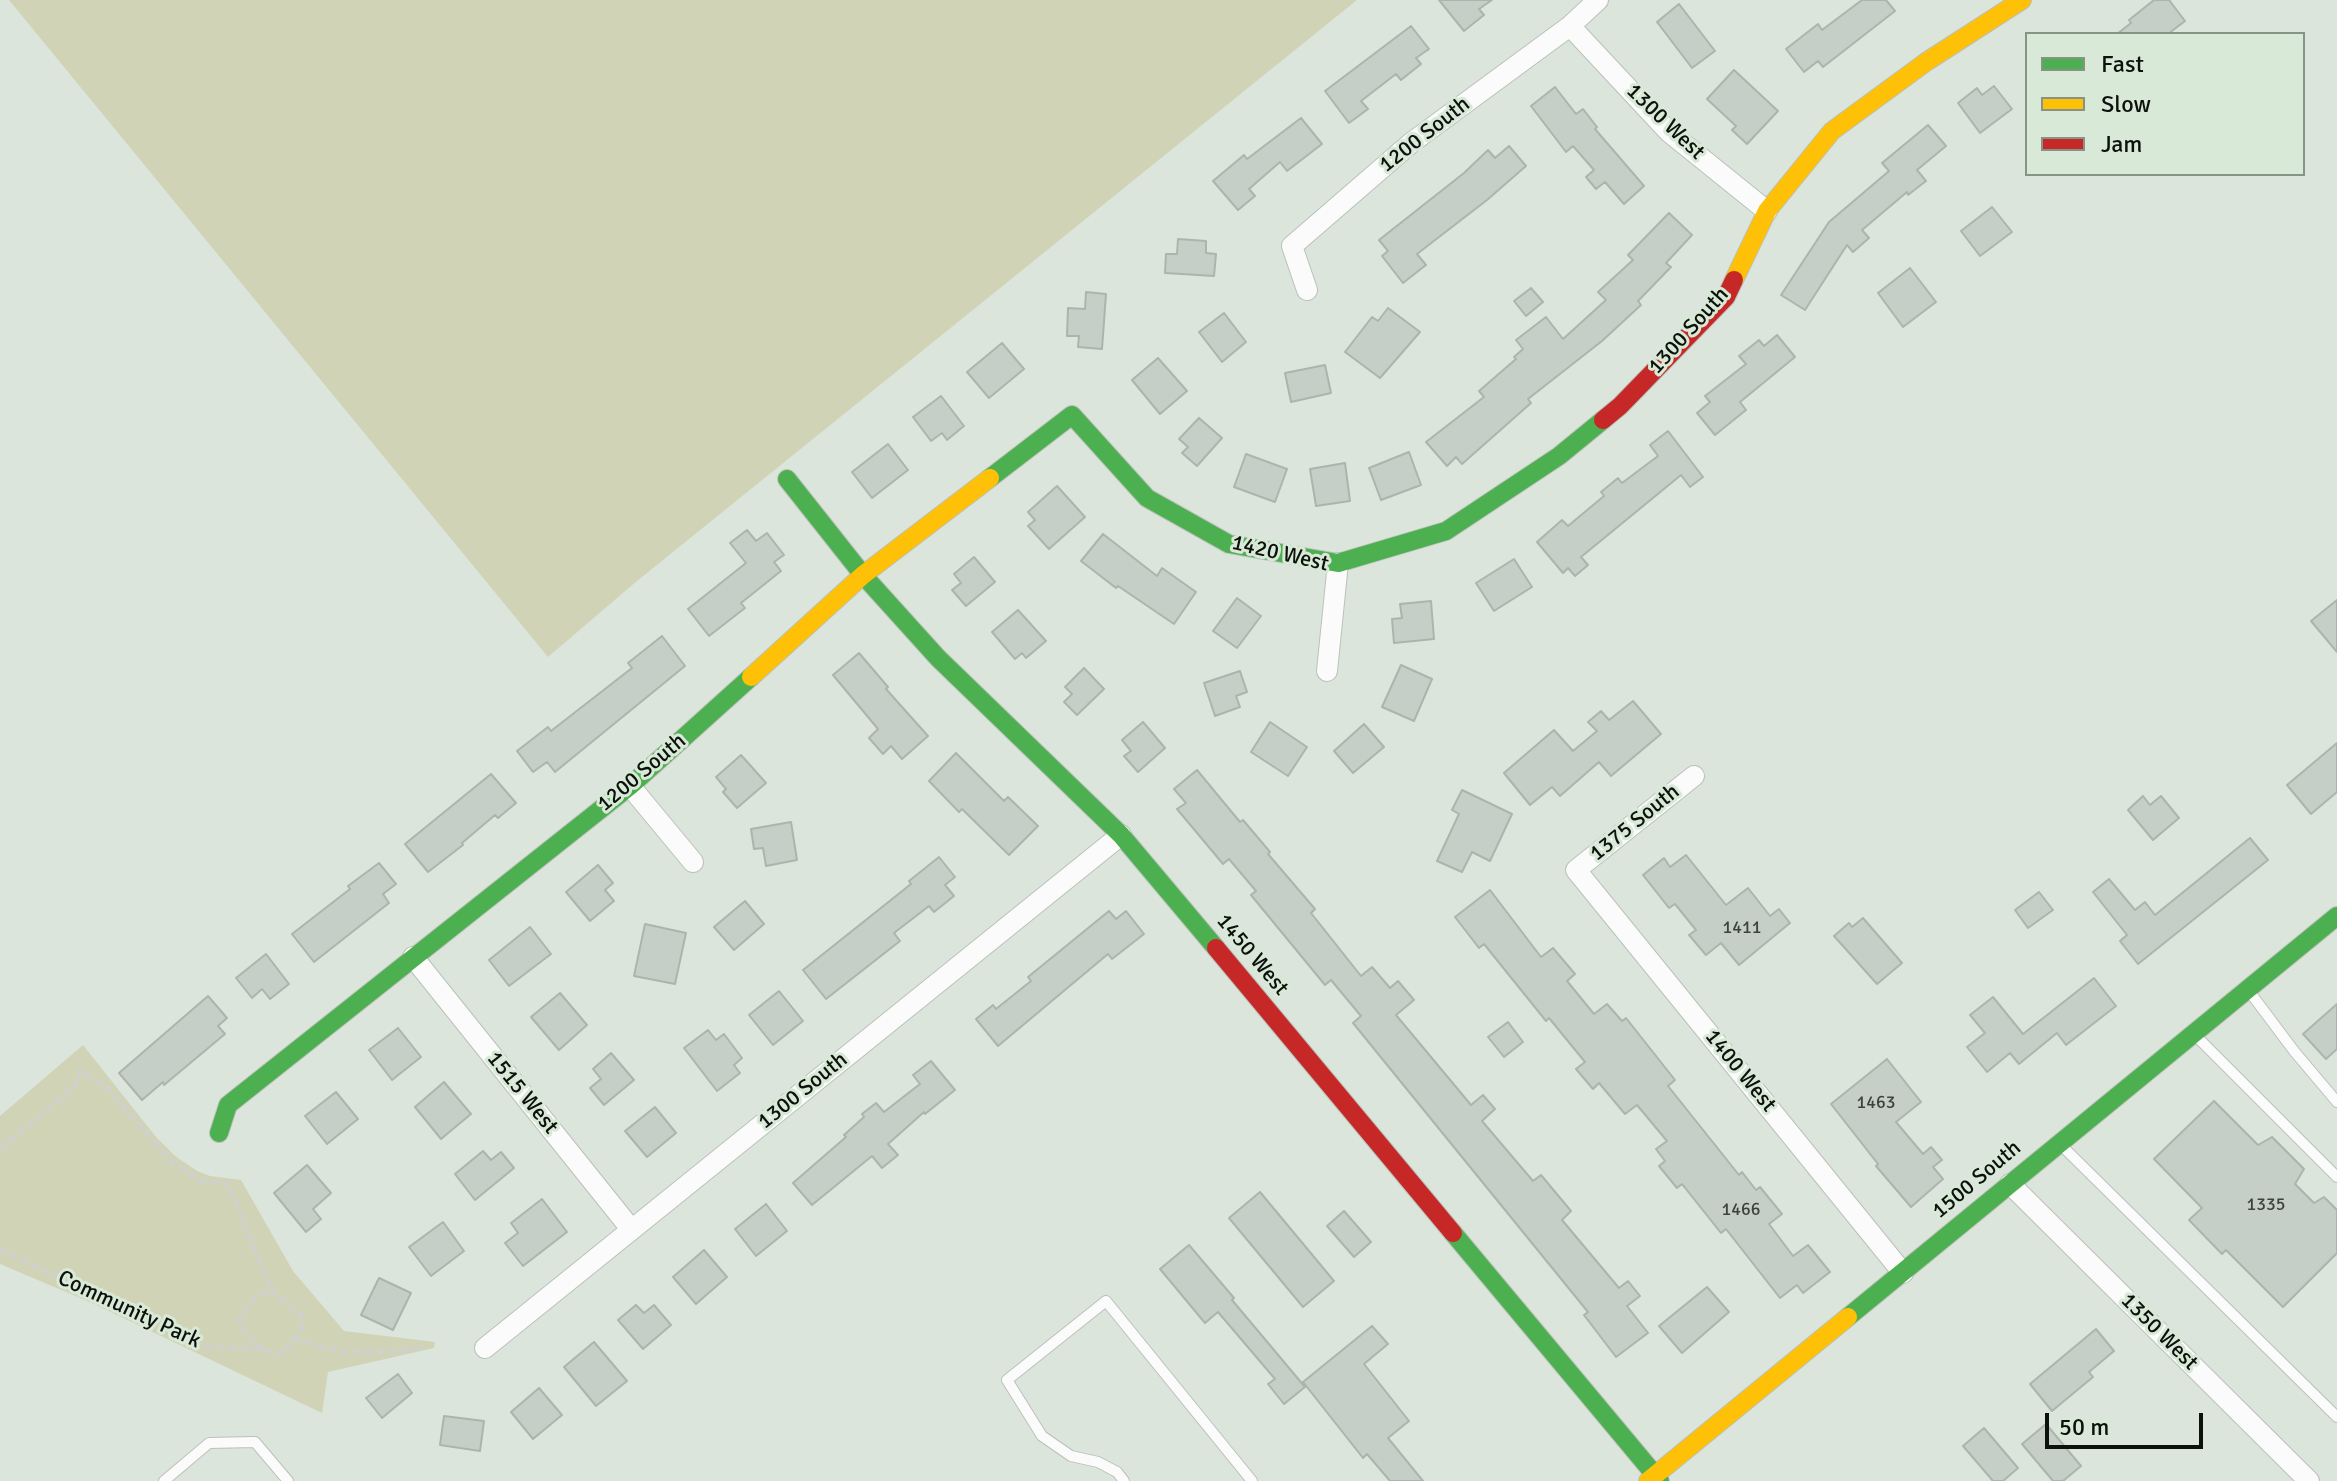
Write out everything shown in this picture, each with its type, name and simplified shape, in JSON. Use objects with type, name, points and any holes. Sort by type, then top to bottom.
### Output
[{"type":"street","name":"1200 South","points":[[1307,290],[1292,246],[1411,143],[1570,26],[1598,0]]},
{"type":"street","name":"1300 South","points":[[1338,563],[1446,531],[1559,456],[1620,406],[1726,297],[1767,211],[1832,131],[1926,62],[2022,0]]},
{"type":"street","name":"1300 West","points":[[1570,26],[1669,132],[1767,211]]},
{"type":"street","name":"1200 South","points":[[219,1133],[228,1105],[630,786],[863,575],[1072,415]]},
{"type":"street","name":"1420 West","points":[[1072,415],[1147,498],[1229,544],[1338,563],[1327,671]]},
{"type":"street","name":"1450 West","points":[[787,479],[863,575],[938,658],[1121,835],[1654,1479]]},
{"type":"street","name":"1375 South","points":[[1576,870],[1694,776]]},
{"type":"street","points":[[630,786],[693,862]]},
{"type":"street","name":"1300 South","points":[[485,1348],[1121,835]]},
{"type":"street","name":"1400 West","points":[[1576,870],[1903,1273]]},
{"type":"street","name":"1500 South","points":[[1654,1479],[2337,916]]},
{"type":"street","name":"1515 West","points":[[413,957],[631,1229]]},
{"type":"street","name":"1350 West","points":[[2010,1184],[2309,1481]]},
{"type":"lane","points":[[2247,990],[2337,1102]]},
{"type":"lane","points":[[2193,1034],[2337,1177]]},
{"type":"lane","points":[[2060,1143],[2337,1417]]},
{"type":"lane","points":[[1124,1481],[1117,1472],[1098,1462],[1071,1456],[1042,1436],[1007,1380],[1106,1301],[1252,1481]]},
{"type":"lane","points":[[164,1481],[209,1443],[255,1442],[288,1481]]},
{"type":"path","points":[[0,1149],[76,1085],[80,1071],[107,1088],[173,1163],[202,1181],[228,1184],[272,1291],[301,1315],[303,1327],[294,1339],[338,1351],[425,1348]]},
{"type":"path","name":"Community Park","points":[[0,1249],[206,1347],[263,1349],[276,1355],[294,1339]]},
{"type":"path","points":[[263,1349],[243,1331],[239,1321],[258,1294],[272,1291]]},
{"type":"green space","points":[[9,0],[1357,0],[637,581],[548,657]]},
{"type":"green space","points":[[83,1045],[156,1137],[175,1156],[210,1176],[241,1180],[293,1271],[344,1331],[435,1342],[434,1348],[328,1372],[322,1413],[92,1303],[0,1264],[0,1116]]},
{"type":"building","points":[[1439,0],[1492,0],[1479,9],[1484,15],[1464,31]]},
{"type":"building","points":[[1862,0],[1886,0],[1895,11],[1823,67],[1818,61],[1804,72],[1786,49],[1818,24],[1822,30]]},
{"type":"building","points":[[2154,0],[2169,0],[2185,21],[2171,32],[2120,32],[2131,23],[2129,20]]},
{"type":"building","points":[[1679,4],[1715,51],[1692,68],[1657,22]]},
{"type":"building","points":[[1411,26],[1429,49],[1416,58],[1421,64],[1401,80],[1396,74],[1361,101],[1368,109],[1349,123],[1325,91]]},
{"type":"building","points":[[1734,70],[1778,111],[1747,144],[1732,130],[1736,126],[1707,99]]},
{"type":"building","points":[[1994,86],[2012,109],[1980,133],[1958,103],[1977,88],[1982,95]]},
{"type":"building","points":[[1555,87],[1576,114],[1583,109],[1597,127],[1595,129],[1644,186],[1624,204],[1605,182],[1596,189],[1586,177],[1594,170],[1573,146],[1566,152],[1531,106]]},
{"type":"building","points":[[1301,118],[1322,144],[1287,171],[1280,162],[1249,189],[1255,196],[1238,210],[1213,181],[1244,155],[1247,159]]},
{"type":"building","points":[[1928,125],[1946,146],[1917,170],[1926,181],[1908,195],[1907,192],[1862,230],[1869,238],[1853,252],[1847,245],[1805,310],[1781,295],[1829,222],[1889,171],[1882,163]]},
{"type":"building","points":[[1509,146],[1526,166],[1417,254],[1426,265],[1403,283],[1382,256],[1388,251],[1379,240],[1464,173],[1488,150],[1495,158]]},
{"type":"building","points":[[1992,207],[2012,232],[1980,256],[1961,231]]},
{"type":"building","points":[[1669,213],[1692,235],[1666,263],[1671,267],[1638,301],[1641,305],[1602,341],[1528,399],[1531,403],[1462,464],[1456,457],[1447,466],[1426,442],[1484,397],[1479,391],[1516,359],[1514,357],[1523,349],[1516,340],[1546,317],[1563,339],[1606,300],[1598,292],[1633,260],[1628,255]]},
{"type":"building","points":[[1178,239],[1206,241],[1206,253],[1216,254],[1214,276],[1165,273],[1166,254],[1177,254]]},
{"type":"building","points":[[1910,268],[1936,302],[1903,327],[1878,293]]},
{"type":"building","points":[[1531,288],[1543,302],[1526,316],[1514,301]]},
{"type":"building","points":[[1086,292],[1106,294],[1102,349],[1078,347],[1079,336],[1067,336],[1068,308],[1085,309]]},
{"type":"building","points":[[1388,308],[1420,332],[1380,378],[1345,352],[1372,317],[1378,321]]},
{"type":"building","points":[[1224,313],[1246,342],[1222,362],[1199,332]]},
{"type":"building","points":[[1777,335],[1795,357],[1740,402],[1746,410],[1715,435],[1697,413],[1710,402],[1705,396],[1746,364],[1739,356],[1759,340],[1764,346]]},
{"type":"building","points":[[1002,343],[1024,369],[989,398],[967,372]]},
{"type":"building","points":[[1158,358],[1187,391],[1160,414],[1132,380]]},
{"type":"building","points":[[1325,365],[1331,393],[1291,402],[1285,373]]},
{"type":"building","points":[[941,396],[964,426],[947,440],[942,433],[931,441],[913,417]]},
{"type":"building","points":[[1199,418],[1222,438],[1197,466],[1182,453],[1188,447],[1179,439]]},
{"type":"building","points":[[1668,431],[1703,477],[1690,487],[1681,475],[1581,557],[1588,565],[1575,576],[1568,568],[1563,573],[1537,542],[1562,520],[1568,526],[1604,496],[1601,492],[1618,478],[1622,483],[1658,456],[1650,445]]},
{"type":"building","points":[[888,444],[908,470],[872,498],[852,472]]},
{"type":"building","points":[[1409,452],[1421,485],[1381,500],[1369,468]]},
{"type":"building","points":[[1246,454],[1287,469],[1275,502],[1234,487]]},
{"type":"building","points":[[1345,463],[1350,501],[1316,506],[1310,469]]},
{"type":"building","points":[[1057,486],[1085,517],[1049,549],[1028,526],[1035,520],[1028,512]]},
{"type":"building","points":[[747,530],[756,541],[767,533],[784,555],[774,562],[781,571],[741,603],[745,608],[709,636],[688,609],[746,563],[730,543]]},
{"type":"building","points":[[1103,534],[1157,576],[1162,568],[1196,592],[1174,624],[1118,586],[1116,588],[1081,561]]},
{"type":"building","points":[[974,557],[995,582],[966,606],[952,590],[961,583],[954,574]]},
{"type":"building","points":[[1514,559],[1532,587],[1494,611],[1476,583]]},
{"type":"building","points":[[1237,598],[1261,616],[1237,648],[1213,631]]},
{"type":"building","points":[[2337,600],[2337,652],[2311,621]]},
{"type":"building","points":[[1431,601],[1434,639],[1394,643],[1392,619],[1402,618],[1400,604]]},
{"type":"building","points":[[1018,610],[1046,641],[1026,658],[1022,653],[1015,659],[992,632]]},
{"type":"building","points":[[662,636],[685,666],[555,772],[547,762],[533,772],[517,751],[548,727],[551,731],[632,668],[628,663]]},
{"type":"building","points":[[859,653],[928,736],[902,759],[891,746],[883,754],[869,738],[878,729],[833,675]]},
{"type":"building","points":[[1401,665],[1432,679],[1414,721],[1382,707]]},
{"type":"building","points":[[1084,668],[1104,689],[1077,715],[1064,702],[1072,694],[1065,687]]},
{"type":"building","points":[[1240,671],[1247,692],[1236,696],[1240,707],[1215,716],[1204,683]]},
{"type":"building","points":[[1633,701],[1661,734],[1611,776],[1599,762],[1560,796],[1552,787],[1530,805],[1504,773],[1554,730],[1573,751],[1597,731],[1588,722],[1601,711],[1609,720]]},
{"type":"building","points":[[1143,722],[1165,748],[1138,772],[1124,756],[1131,751],[1122,740]]},
{"type":"building","points":[[1270,722],[1307,747],[1288,776],[1251,752]]},
{"type":"building","points":[[1364,724],[1384,747],[1353,773],[1334,751]]},
{"type":"building","points":[[2337,743],[2337,792],[2311,814],[2287,785]]},
{"type":"building","points":[[956,753],[1004,801],[1008,797],[1038,826],[1009,855],[929,781]]},
{"type":"building","points":[[741,755],[766,783],[737,808],[723,792],[726,789],[716,777]]},
{"type":"building","points":[[1197,770],[1240,822],[1243,820],[1270,852],[1268,854],[1315,909],[1311,913],[1361,976],[1372,967],[1390,988],[1398,981],[1414,1000],[1396,1015],[1471,1105],[1483,1095],[1495,1109],[1482,1121],[1533,1181],[1541,1175],[1571,1211],[1562,1220],[1619,1288],[1628,1281],[1640,1296],[1627,1306],[1648,1333],[1616,1357],[1584,1315],[1588,1312],[1353,1023],[1361,1016],[1331,980],[1325,985],[1251,895],[1256,891],[1229,859],[1223,864],[1177,809],[1186,803],[1174,789]]},
{"type":"building","points":[[491,774],[516,803],[498,818],[495,815],[428,872],[405,844]]},
{"type":"building","points":[[1462,790],[1512,814],[1490,861],[1472,852],[1462,872],[1437,861],[1459,814],[1452,810]]},
{"type":"building","points":[[2143,796],[2150,805],[2161,796],[2179,818],[2153,840],[2128,810]]},
{"type":"building","points":[[791,822],[797,860],[766,866],[763,848],[754,849],[751,829]]},
{"type":"building","points":[[2250,838],[2268,860],[2138,964],[2120,941],[2127,935],[2093,892],[2109,879],[2135,910],[2145,902],[2155,915]]},
{"type":"building","points":[[1686,855],[1726,905],[1748,888],[1770,916],[1779,909],[1790,923],[1739,965],[1721,943],[1706,955],[1689,935],[1696,930],[1675,904],[1669,908],[1643,875],[1664,858],[1670,867]]},
{"type":"building","points":[[939,857],[955,877],[945,885],[954,896],[934,912],[929,906],[894,933],[900,941],[826,999],[803,970],[911,884],[909,881]]},
{"type":"building","points":[[379,863],[396,884],[383,894],[389,903],[314,962],[292,934]]},
{"type":"building","points":[[598,865],[613,883],[605,890],[614,901],[590,921],[566,892]]},
{"type":"building","points":[[1490,890],[1541,957],[1553,948],[1575,974],[1567,981],[1594,1014],[1607,1004],[1622,1021],[1626,1018],[1675,1080],[1668,1086],[1739,1175],[1742,1172],[1756,1190],[1760,1187],[1782,1214],[1769,1224],[1793,1256],[1808,1245],[1830,1272],[1803,1293],[1797,1285],[1780,1298],[1726,1229],[1721,1233],[1682,1184],[1677,1188],[1659,1166],[1665,1161],[1656,1149],[1667,1141],[1637,1105],[1625,1114],[1599,1083],[1593,1089],[1576,1069],[1585,1062],[1549,1018],[1546,1021],[1484,944],[1479,948],[1455,917]]},
{"type":"building","points":[[2039,892],[2053,910],[2028,928],[2015,910]]},
{"type":"building","points":[[745,901],[764,924],[734,950],[714,927]]},
{"type":"building","points":[[1109,911],[1116,919],[1126,911],[1144,934],[1112,959],[1108,954],[998,1046],[976,1019],[993,1005],[996,1009],[1031,981],[1028,977]]},
{"type":"building","points":[[1863,918],[1902,963],[1877,984],[1834,936],[1849,923],[1852,927]]},
{"type":"building","points":[[645,924],[686,933],[675,984],[634,976]]},
{"type":"building","points":[[530,927],[551,954],[509,986],[489,960]]},
{"type":"building","points":[[266,954],[289,984],[270,999],[262,989],[252,998],[236,978]]},
{"type":"building","points":[[2094,978],[2116,1006],[2066,1045],[2057,1033],[2019,1064],[2010,1053],[1987,1072],[1967,1047],[1985,1033],[1970,1015],[1993,997],[2023,1034]]},
{"type":"building","points":[[779,991],[803,1021],[773,1045],[749,1015]]},
{"type":"building","points":[[560,993],[587,1025],[559,1050],[531,1017]]},
{"type":"building","points":[[208,996],[227,1018],[218,1026],[225,1034],[142,1100],[119,1073]]},
{"type":"building","points":[[2337,1004],[2337,1049],[2326,1059],[2303,1034]]},
{"type":"building","points":[[1508,1022],[1523,1042],[1504,1057],[1488,1037]]},
{"type":"building","points":[[398,1028],[421,1057],[392,1080],[369,1050]]},
{"type":"building","points":[[708,1030],[716,1040],[724,1034],[742,1058],[734,1065],[740,1073],[717,1091],[684,1048]]},
{"type":"building","points":[[611,1053],[634,1080],[604,1105],[590,1088],[601,1079],[593,1069]]},
{"type":"building","points":[[1887,1059],[1921,1102],[1896,1122],[1923,1154],[1931,1147],[1942,1160],[1933,1167],[1943,1179],[1911,1207],[1876,1166],[1878,1164],[1831,1104]]},
{"type":"building","points":[[931,1061],[955,1090],[888,1144],[898,1155],[882,1168],[872,1156],[812,1205],[793,1183],[846,1137],[844,1135],[864,1117],[862,1114],[876,1103],[884,1112],[920,1084],[913,1075]]},
{"type":"building","points":[[444,1082],[471,1114],[441,1139],[415,1107]]},
{"type":"building","points":[[336,1092],[358,1119],[327,1144],[305,1116]]},
{"type":"building","points":[[2214,1101],[2258,1145],[2272,1137],[2304,1169],[2295,1184],[2314,1203],[2324,1197],[2337,1210],[2337,1253],[2283,1307],[2226,1250],[2222,1254],[2189,1220],[2202,1208],[2154,1159]]},
{"type":"building","points":[[655,1107],[676,1133],[647,1157],[625,1131]]},
{"type":"building","points":[[483,1151],[491,1160],[501,1152],[514,1168],[475,1200],[455,1174]]},
{"type":"building","points":[[307,1165],[331,1193],[313,1209],[321,1219],[306,1232],[274,1193]]},
{"type":"building","points":[[1260,1192],[1334,1281],[1303,1307],[1229,1218]]},
{"type":"building","points":[[542,1199],[567,1232],[523,1266],[505,1243],[518,1233],[511,1223]]},
{"type":"building","points":[[766,1204],[787,1231],[756,1256],[735,1229]]},
{"type":"building","points":[[1344,1211],[1371,1242],[1354,1257],[1327,1226]]},
{"type":"building","points":[[443,1222],[464,1251],[431,1276],[409,1247]]},
{"type":"building","points":[[1189,1245],[1305,1387],[1284,1404],[1268,1384],[1275,1379],[1218,1312],[1205,1323],[1160,1269]]},
{"type":"building","points":[[704,1250],[727,1277],[696,1304],[673,1277]]},
{"type":"building","points":[[379,1278],[411,1293],[393,1330],[361,1315]]},
{"type":"building","points":[[1707,1287],[1729,1312],[1682,1353],[1659,1326]]},
{"type":"building","points":[[636,1305],[644,1313],[654,1305],[671,1325],[643,1349],[618,1320]]},
{"type":"building","points":[[1372,1326],[1388,1344],[1364,1364],[1409,1421],[1388,1438],[1423,1481],[1390,1481],[1367,1454],[1363,1458],[1303,1382]]},
{"type":"building","points":[[2096,1329],[2114,1351],[2089,1372],[2093,1377],[2052,1411],[2030,1384]]},
{"type":"building","points":[[594,1342],[627,1381],[596,1406],[564,1367]]},
{"type":"building","points":[[398,1374],[412,1393],[382,1418],[366,1398]]},
{"type":"building","points":[[539,1388],[562,1415],[533,1439],[511,1412]]},
{"type":"building","points":[[444,1416],[484,1421],[480,1451],[440,1445]]},
{"type":"building","points":[[2046,1424],[2081,1466],[2063,1481],[2053,1481],[2022,1444]]},
{"type":"building","points":[[1984,1428],[2018,1468],[2003,1481],[1993,1481],[1963,1446]]},
{"type":"traffic: fast","points":[[990,478],[1072,415],[1147,498],[1229,544],[1338,563],[1446,531],[1559,456],[1603,420]]},
{"type":"traffic: fast","points":[[787,479],[863,575],[938,658],[1121,835],[1216,948]]},
{"type":"traffic: fast","points":[[219,1133],[228,1105],[630,786],[751,677]]},
{"type":"traffic: fast","points":[[1848,1317],[2337,916]]},
{"type":"traffic: fast","points":[[1453,1233],[1660,1481]]},
{"type":"traffic: slow","points":[[1734,280],[1767,211],[1832,131],[1926,62],[2022,0]]},
{"type":"traffic: slow","points":[[751,677],[863,575],[990,478]]},
{"type":"traffic: slow","points":[[1648,1481],[1848,1317]]},
{"type":"traffic: jam","points":[[1603,420],[1726,297],[1734,280]]},
{"type":"traffic: jam","points":[[1216,948],[1453,1233]]}]
